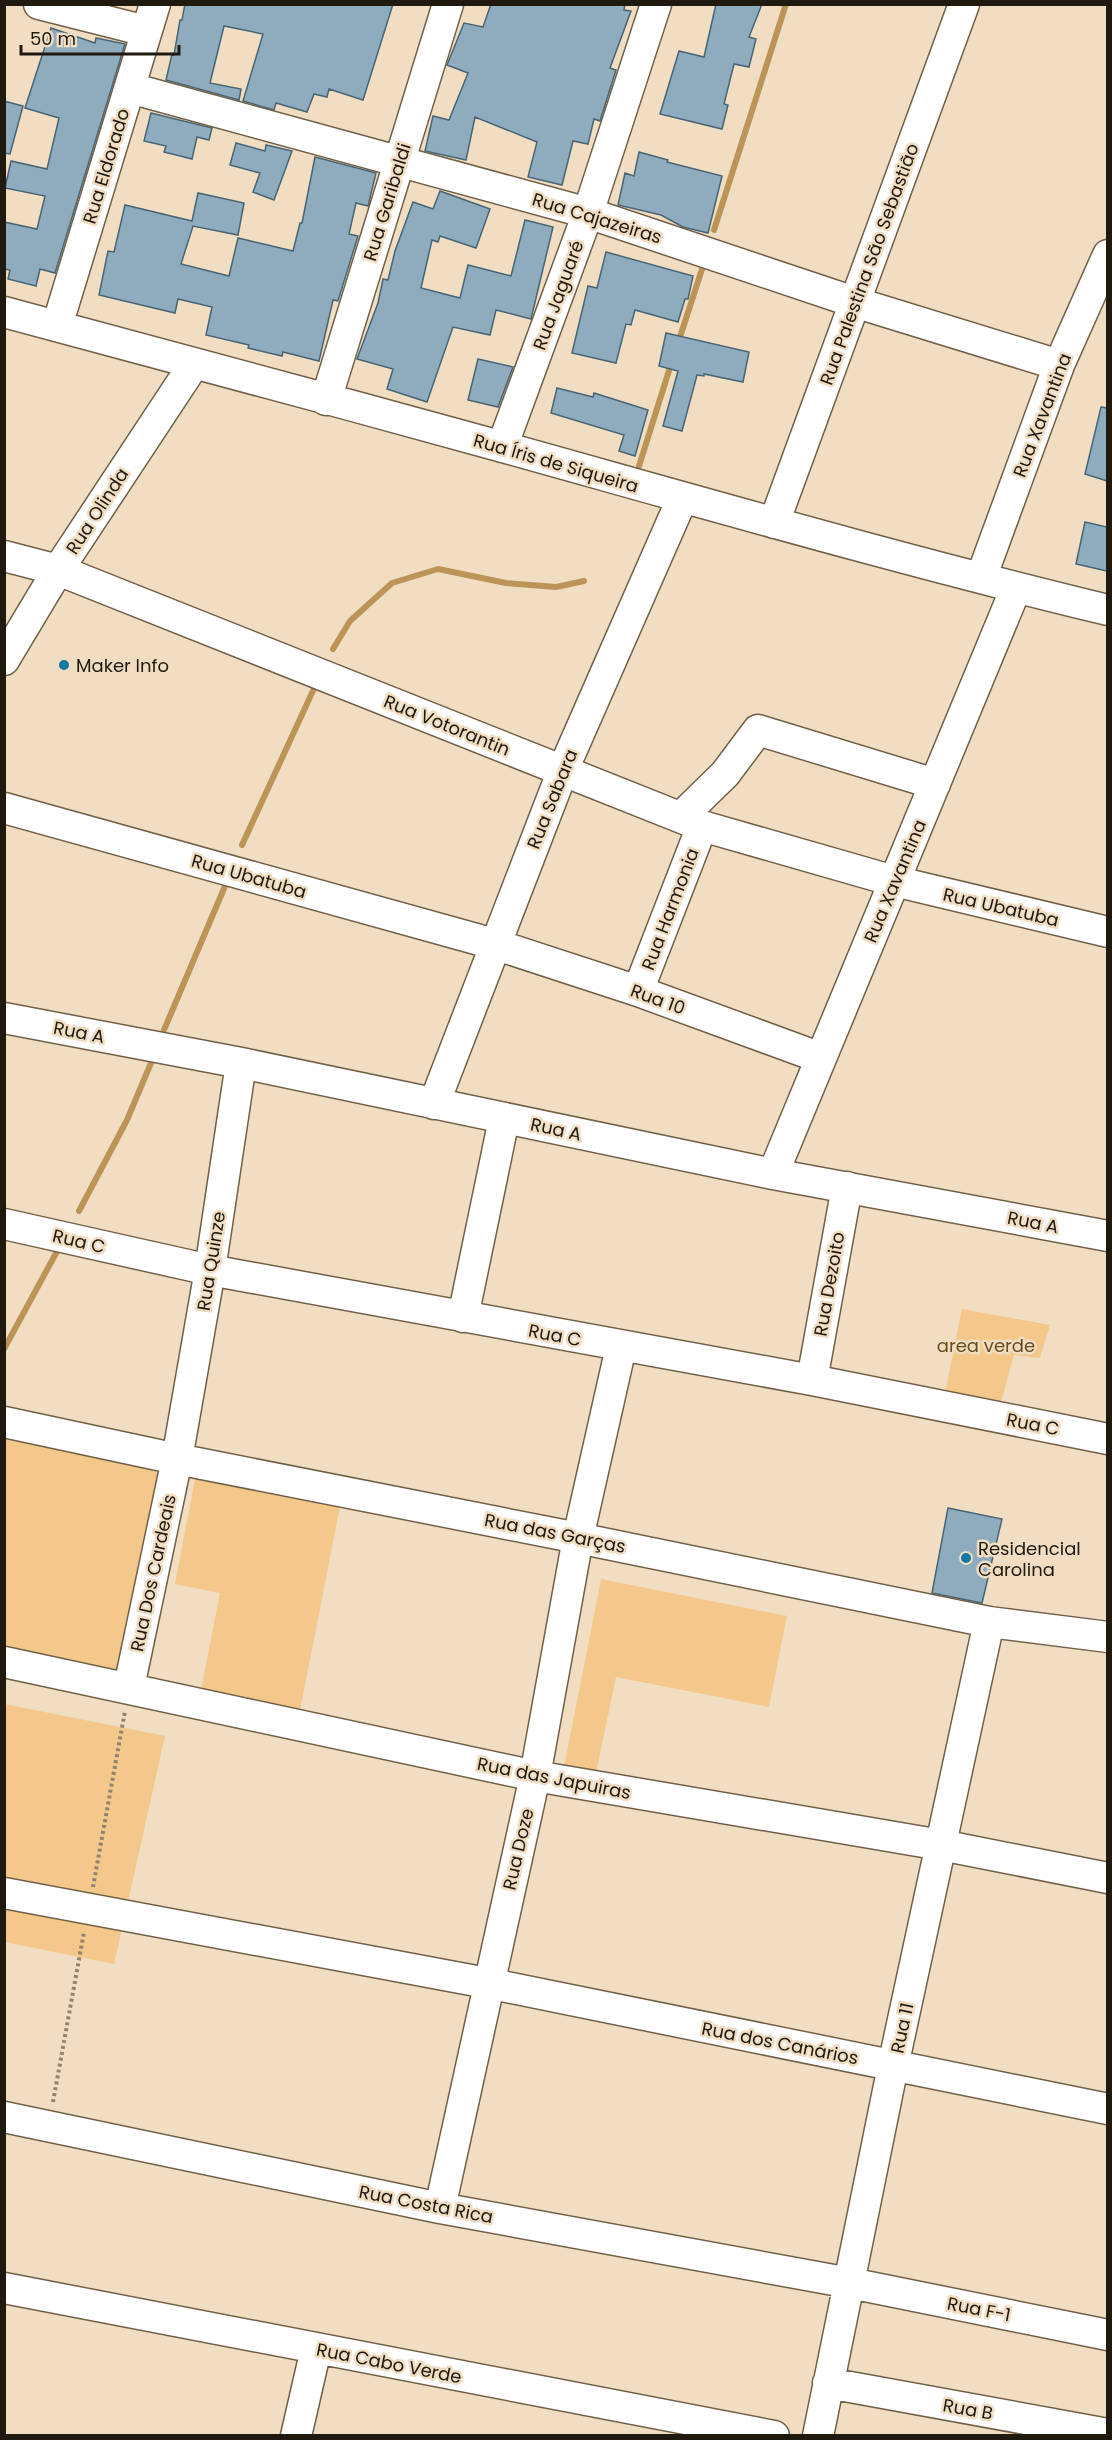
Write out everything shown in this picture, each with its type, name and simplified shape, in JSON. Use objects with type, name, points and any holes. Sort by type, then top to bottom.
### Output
[{"type":"street","points":[[39,4],[150,18]]},
{"type":"street","name":"Rua Garibaldi","points":[[326,400],[447,4]]},
{"type":"street","name":"Rua Jaguaré","points":[[502,447],[588,213],[656,4]]},
{"type":"street","name":"Rua Palestina São Sebastião","points":[[774,523],[964,4]]},
{"type":"street","name":"Rua Eldorado","points":[[57,326],[150,18]]},
{"type":"street","name":"Rua Cajazeiras","points":[[130,88],[588,213],[854,302],[1059,365]]},
{"type":"street","name":"Rua Xavantina","points":[[981,578],[1059,365],[1098,303],[1107,255]]},
{"type":"street","name":"Rua Íris de Siqueira","points":[[4,312],[502,447],[682,499],[1107,610]]},
{"type":"street","name":"Rua Olinda","points":[[4,660],[58,570],[194,364]]},
{"type":"street","name":"Rua Sabara","points":[[434,1104],[563,770],[682,499]]},
{"type":"street","name":"Rua Votorantin","points":[[4,556],[58,570],[691,821],[894,881]]},
{"type":"street","name":"Rua Xavantina","points":[[773,1174],[1016,588]]},
{"type":"street","points":[[691,821],[758,730],[935,784]]},
{"type":"street","name":"Rua Ubatuba","points":[[4,808],[494,944]]},
{"type":"street","name":"Rua Harmonia","points":[[638,991],[691,821]]},
{"type":"street","name":"Rua Ubatuba","points":[[894,881],[1107,932]]},
{"type":"street","name":"Rua 10","points":[[494,944],[638,991],[821,1058]]},
{"type":"street","name":"Rua A","points":[[4,1018],[242,1063],[773,1174],[1107,1236]]},
{"type":"street","name":"Rua Quinze","points":[[177,1459],[210,1270],[242,1063]]},
{"type":"street","points":[[463,1317],[504,1119]]},
{"type":"street","name":"Rua Dezoito","points":[[812,1380],[847,1188]]},
{"type":"street","name":"Rua C","points":[[4,1224],[210,1270],[621,1347],[812,1380],[1107,1439]]},
{"type":"street","name":"Rua Doze","points":[[440,2208],[487,1983],[535,1776],[578,1538],[621,1347]]},
{"type":"street","name":"Rua das Garças","points":[[4,1422],[177,1459],[989,1622],[1107,1637]]},
{"type":"street","name":"Rua Dos Cardeais","points":[[129,1688],[177,1459]]},
{"type":"street","name":"Rua 11","points":[[818,2436],[893,2066],[989,1622]]},
{"type":"street","name":"Rua das Japuiras","points":[[4,1662],[535,1776],[941,1845],[1107,1878]]},
{"type":"street","name":"Rua dos Canários","points":[[4,1893],[487,1983],[1107,2109]]},
{"type":"street","name":"Rua Costa Rica","points":[[4,2117],[440,2208],[850,2283]]},
{"type":"street","name":"Rua F-1","points":[[850,2283],[1107,2335]]},
{"type":"street","name":"Rua Cabo Verde","points":[[4,2288],[774,2436]]},
{"type":"street","points":[[296,2436],[316,2349]]},
{"type":"street","name":"Rua B","points":[[828,2383],[1107,2434]]},
{"type":"green space","name":"area verde","points":[[962,1309],[1050,1325],[1040,1358],[1014,1355],[1000,1405],[945,1393]]},
{"type":"green space","points":[[4,1439],[151,1467],[160,1477],[118,1677],[5,1657]]},
{"type":"green space","points":[[195,1479],[340,1507],[299,1715],[200,1695],[220,1593],[175,1584]]},
{"type":"green space","points":[[601,1579],[787,1616],[769,1707],[616,1677],[596,1773],[564,1767]]},
{"type":"green space","points":[[4,1704],[165,1736],[114,1964],[5,1942]]},
{"type":"building","points":[[185,4],[393,4],[363,100],[329,89],[327,97],[314,94],[307,112],[276,103],[274,110],[243,101],[263,34],[224,26],[210,83],[241,89],[239,100],[166,80]]},
{"type":"building","points":[[491,4],[625,4],[624,10],[631,11],[610,68],[616,70],[600,121],[594,119],[588,144],[573,141],[562,185],[528,177],[537,142],[475,117],[466,160],[425,151],[433,116],[449,120],[468,73],[447,65],[464,23],[483,27]]},
{"type":"building","points":[[716,4],[762,4],[749,37],[756,39],[749,67],[734,64],[724,104],[728,105],[722,129],[660,114],[679,51],[704,57]]},
{"type":"building","points":[[51,28],[95,43],[96,38],[125,44],[55,273],[40,269],[36,286],[8,279],[10,270],[4,269],[4,222],[37,229],[45,196],[5,188],[11,161],[47,169],[59,118],[25,108]]},
{"type":"building","points":[[4,101],[23,106],[10,154],[4,153]]},
{"type":"building","points":[[151,113],[212,128],[209,140],[197,137],[192,159],[164,152],[166,146],[144,141]]},
{"type":"building","points":[[236,143],[265,151],[266,145],[292,151],[274,200],[253,192],[260,173],[230,165]]},
{"type":"building","points":[[639,152],[668,160],[667,162],[722,176],[708,233],[683,227],[661,215],[618,205],[625,173],[634,176]]},
{"type":"building","points":[[315,157],[376,173],[368,206],[356,203],[349,234],[358,236],[338,301],[333,300],[319,361],[283,352],[282,356],[248,348],[249,345],[206,335],[212,307],[178,299],[175,313],[99,295],[108,251],[114,252],[125,205],[192,221],[198,193],[244,203],[238,235],[193,226],[181,264],[229,276],[238,238],[293,251],[300,223],[302,223]]},
{"type":"building","points":[[440,191],[490,209],[476,248],[440,236],[438,242],[432,240],[421,288],[460,298],[468,265],[511,276],[525,220],[553,227],[531,319],[496,310],[490,335],[453,327],[427,402],[387,389],[393,369],[357,359],[378,303],[383,279],[388,280],[395,251],[413,202],[433,209]]},
{"type":"building","points":[[606,252],[693,276],[688,299],[685,299],[678,322],[635,310],[631,325],[626,324],[616,363],[572,353],[588,286],[597,288]]},
{"type":"building","points":[[666,333],[749,352],[743,382],[704,374],[704,376],[697,375],[682,431],[663,426],[678,371],[659,366]]},
{"type":"building","points":[[478,359],[513,367],[498,407],[468,400]]},
{"type":"building","points":[[557,388],[593,397],[594,393],[648,410],[635,456],[619,451],[624,435],[551,413]]},
{"type":"building","points":[[1101,407],[1107,408],[1107,481],[1085,474]]},
{"type":"building","points":[[1085,522],[1107,527],[1107,571],[1076,564]]},
{"type":"building","name":"Residencial Carolina","points":[[948,1508],[1002,1519],[982,1603],[932,1593]]},
{"type":"waterway","points":[[714,230],[786,4]]},
{"type":"waterway","points":[[678,343],[704,263]]},
{"type":"waterway","points":[[639,466],[672,361]]},
{"type":"waterway","points":[[333,649],[350,621],[392,583],[438,569],[506,583],[556,587],[584,581]]},
{"type":"waterway","points":[[242,845],[317,682]]},
{"type":"waterway","points":[[164,1030],[228,879]]},
{"type":"waterway","points":[[79,1211],[127,1120],[151,1063]]},
{"type":"waterway","points":[[4,1349],[61,1244]]},
{"type":"place","name":"Maker Info","points":[[64,665]]},
{"type":"place","name":"Residencial Carolina","points":[[966,1558]]}]
